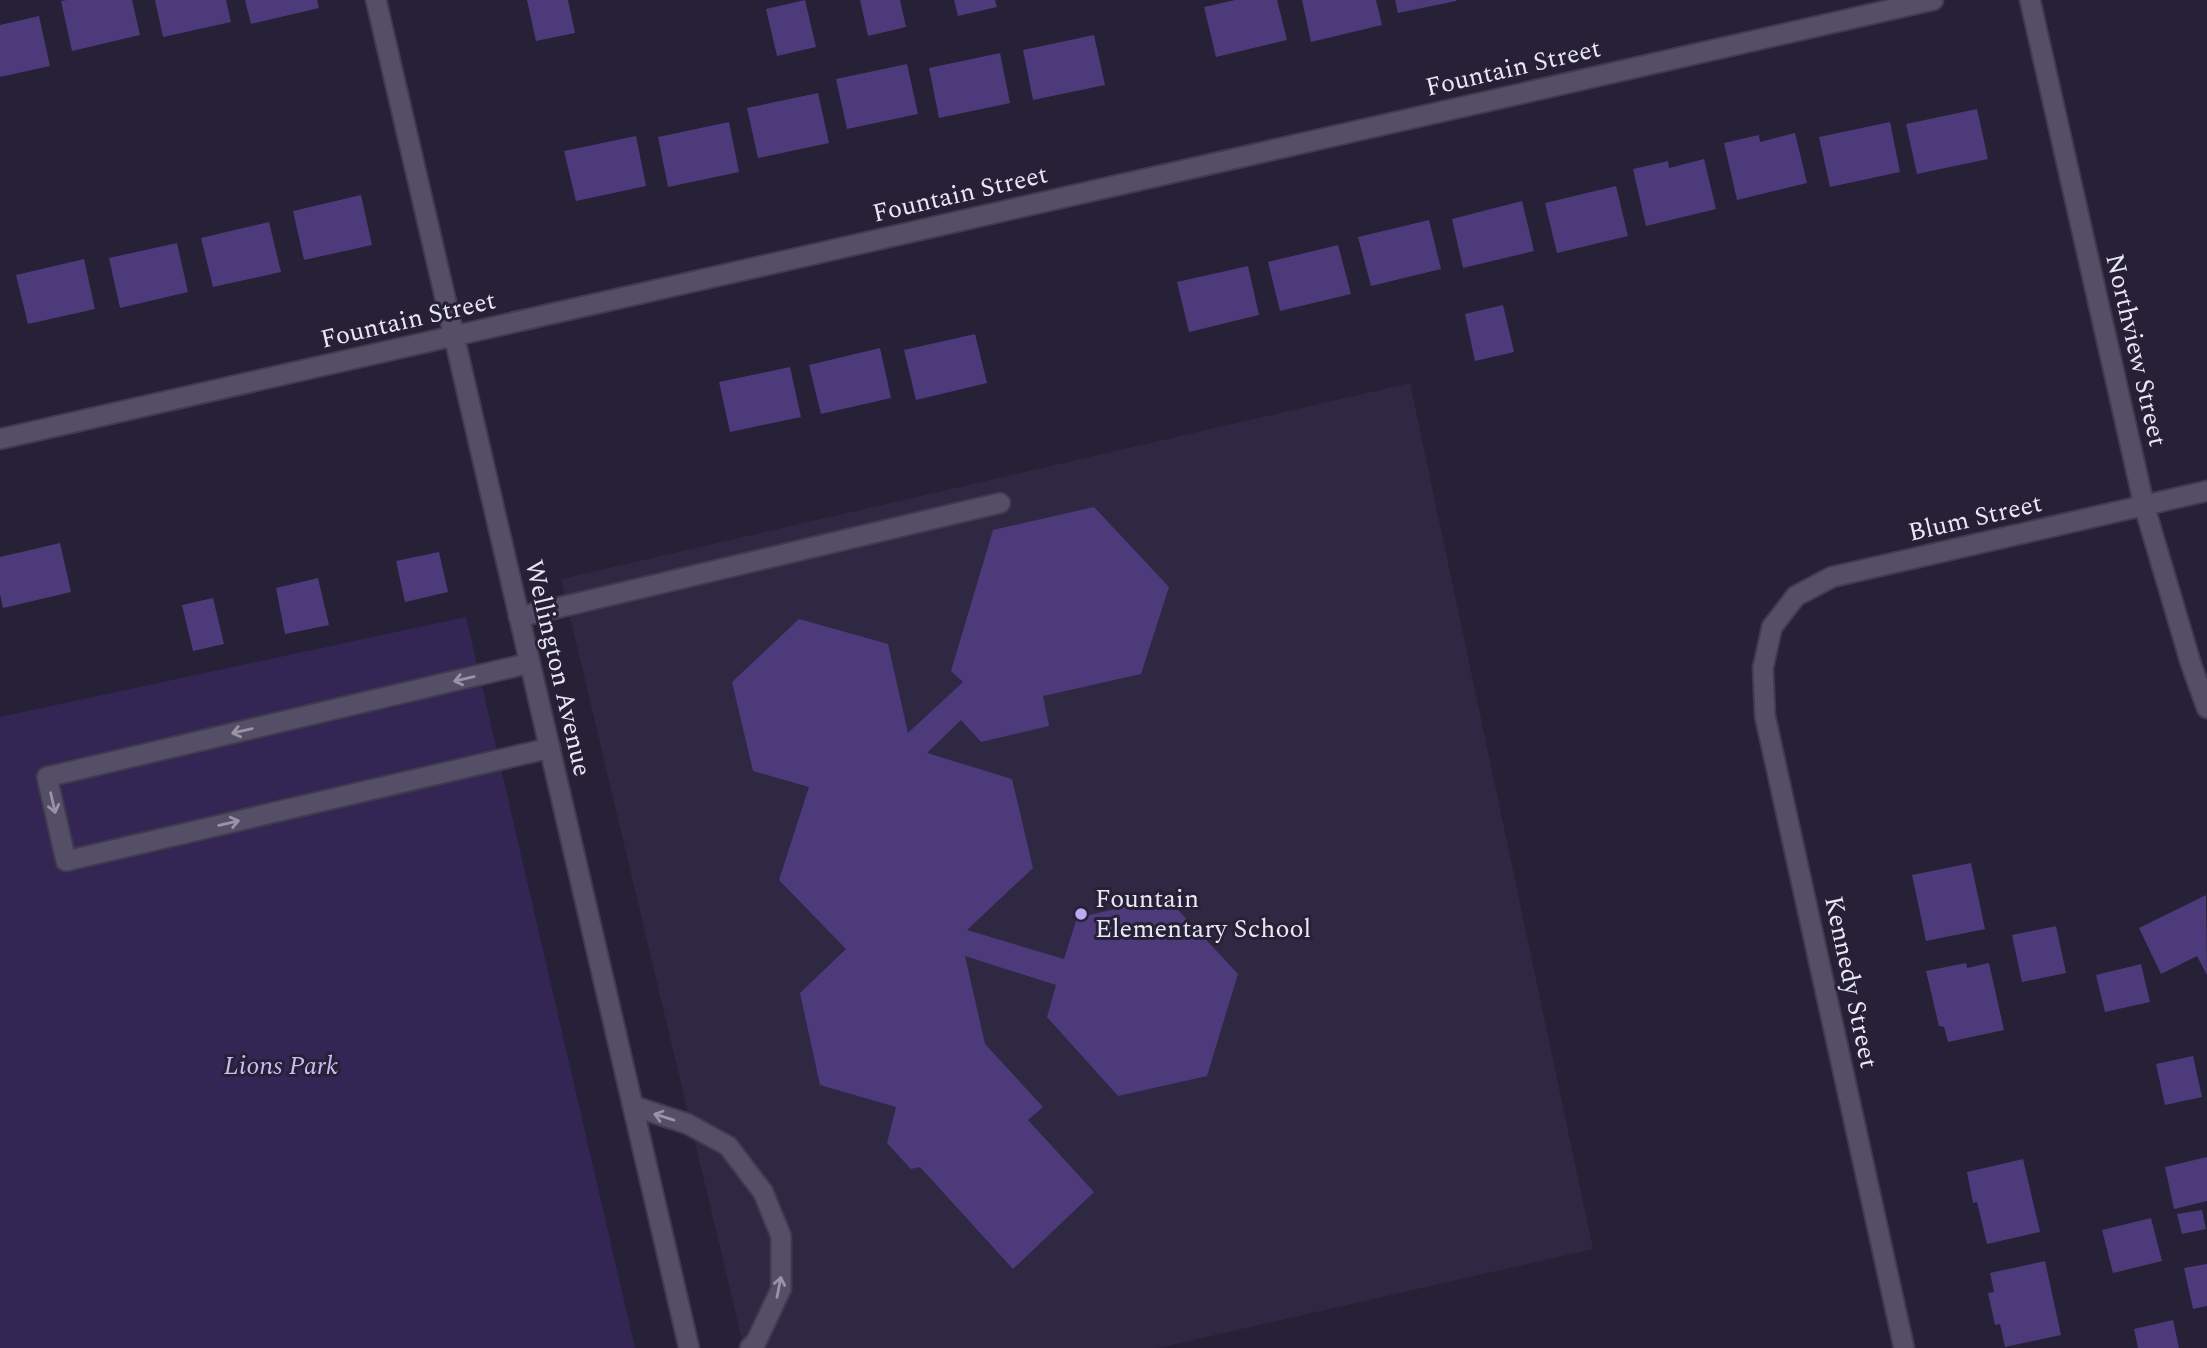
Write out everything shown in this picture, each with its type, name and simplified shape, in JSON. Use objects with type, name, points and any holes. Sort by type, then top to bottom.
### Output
[{"type":"street","name":"Wellington Avenue","points":[[376,0],[689,1348]]},
{"type":"street","name":"Fountain Street","points":[[0,439],[1933,0]]},
{"type":"street","name":"Northview Street","points":[[2030,0],[2144,505],[2191,664],[2207,708]]},
{"type":"street","name":"Blum Street","points":[[1772,626],[1796,596],[1832,577],[2207,491]]},
{"type":"street","points":[[519,617],[1000,503]]},
{"type":"street","name":"Kennedy Street","points":[[1772,626],[1763,668],[1765,716],[1904,1348]]},
{"type":"street","points":[[530,663],[47,777],[66,861],[550,748]]},
{"type":"street","points":[[632,1107],[688,1124],[728,1146],[763,1192],[781,1236],[781,1289],[756,1342],[750,1348]]},
{"type":"shaded area","name":"Fountain Elementary School","points":[[1410,383],[1593,1249],[1158,1348],[744,1348],[561,579]]},
{"type":"green space","name":"Lions Park","points":[[466,617],[635,1348],[0,1348],[0,717]]},
{"type":"building","points":[[132,0],[140,35],[72,51],[61,1]]},
{"type":"building","points":[[155,0],[226,0],[231,22],[163,37]]},
{"type":"building","points":[[245,0],[317,0],[319,8],[251,24]]},
{"type":"building","points":[[527,0],[568,0],[575,33],[536,41]]},
{"type":"building","points":[[805,0],[816,47],[777,56],[766,9]]},
{"type":"building","points":[[860,0],[900,0],[906,27],[868,36]]},
{"type":"building","points":[[954,0],[995,0],[997,7],[958,16]]},
{"type":"building","points":[[1235,0],[1277,0],[1287,40],[1216,57],[1204,7]]},
{"type":"building","points":[[1302,0],[1376,0],[1382,25],[1311,42]]},
{"type":"building","points":[[1395,0],[1456,0],[1456,1],[1398,13]]},
{"type":"building","points":[[39,16],[50,66],[0,77],[0,25]]},
{"type":"building","points":[[1094,35],[1105,85],[1033,100],[1023,50]]},
{"type":"building","points":[[1000,53],[1010,103],[939,118],[929,68]]},
{"type":"building","points":[[907,64],[918,114],[847,129],[836,79]]},
{"type":"building","points":[[818,93],[829,143],[758,158],[747,108]]},
{"type":"building","points":[[1977,109],[1988,159],[1917,174],[1906,124]]},
{"type":"building","points":[[729,122],[739,172],[668,187],[658,137]]},
{"type":"building","points":[[1890,122],[1900,172],[1830,187],[1819,137]]},
{"type":"building","points":[[1795,133],[1807,183],[1737,200],[1724,143],[1759,135],[1760,142]]},
{"type":"building","points":[[636,136],[646,186],[576,201],[564,151]]},
{"type":"building","points":[[1704,159],[1716,209],[1646,226],[1633,169],[1668,161],[1669,168]]},
{"type":"building","points":[[1616,186],[1628,236],[1557,253],[1545,203]]},
{"type":"building","points":[[361,195],[372,245],[304,260],[293,211]]},
{"type":"building","points":[[1522,201],[1534,251],[1463,268],[1452,219]]},
{"type":"building","points":[[1429,220],[1441,269],[1371,286],[1358,237]]},
{"type":"building","points":[[269,222],[281,272],[213,287],[201,238]]},
{"type":"building","points":[[177,243],[188,292],[120,308],[109,258]]},
{"type":"building","points":[[1338,245],[1351,294],[1280,311],[1268,262]]},
{"type":"building","points":[[84,259],[95,309],[28,324],[16,275]]},
{"type":"building","points":[[1248,266],[1259,315],[1189,332],[1177,282]]},
{"type":"building","points":[[1503,305],[1514,352],[1475,361],[1465,314]]},
{"type":"building","points":[[975,334],[987,383],[916,400],[904,350]]},
{"type":"building","points":[[880,348],[891,398],[821,414],[809,365]]},
{"type":"building","points":[[790,367],[801,417],[730,432],[719,382]]},
{"type":"building","points":[[1094,507],[1169,587],[1141,674],[1043,696],[1049,726],[981,742],[961,720],[927,753],[1012,779],[1033,868],[967,930],[1064,959],[1077,918],[1166,897],[1238,974],[1207,1076],[1118,1096],[1047,1017],[1056,985],[965,956],[985,1044],[1043,1107],[1028,1120],[1094,1192],[1013,1269],[920,1167],[911,1169],[887,1143],[896,1107],[820,1085],[800,993],[846,949],[779,880],[809,787],[753,771],[732,682],[799,619],[888,644],[908,733],[963,682],[951,671],[993,530]]},
{"type":"building","points":[[60,543],[71,592],[3,608],[0,594],[0,557]]},
{"type":"building","points":[[439,552],[448,592],[405,602],[396,561]]},
{"type":"building","points":[[318,578],[329,625],[285,634],[276,588]]},
{"type":"building","points":[[213,598],[224,644],[193,651],[182,605]]},
{"type":"building","points":[[1971,863],[1985,929],[1926,941],[1912,875]]},
{"type":"building","points":[[2206,895],[2207,975],[2197,956],[2161,974],[2139,928]]},
{"type":"building","points":[[2056,926],[2066,973],[2022,982],[2012,935]]},
{"type":"building","points":[[1966,963],[1967,968],[1989,963],[2004,1030],[1948,1042],[1944,1027],[1939,1026],[1926,971]]},
{"type":"building","points":[[2141,964],[2150,1002],[2105,1012],[2096,975]]},
{"type":"building","points":[[2193,1056],[2202,1097],[2165,1105],[2156,1064]]},
{"type":"building","points":[[2207,1157],[2207,1201],[2174,1209],[2165,1167]]},
{"type":"building","points":[[2023,1159],[2040,1232],[1987,1244],[1977,1202],[1973,1203],[1967,1172]]},
{"type":"building","points":[[2202,1210],[2206,1229],[2182,1234],[2177,1214]]},
{"type":"building","points":[[2151,1218],[2162,1261],[2113,1273],[2102,1230]]},
{"type":"building","points":[[2045,1261],[2061,1335],[2005,1347],[2000,1324],[1995,1325],[1988,1293],[1994,1292],[1990,1273]]},
{"type":"building","points":[[2207,1264],[2207,1306],[2193,1309],[2184,1268]]},
{"type":"building","points":[[2173,1320],[2179,1348],[2138,1348],[2134,1329]]},
{"type":"place","name":"Fountain Elementary School","points":[[1081,914]]}]
